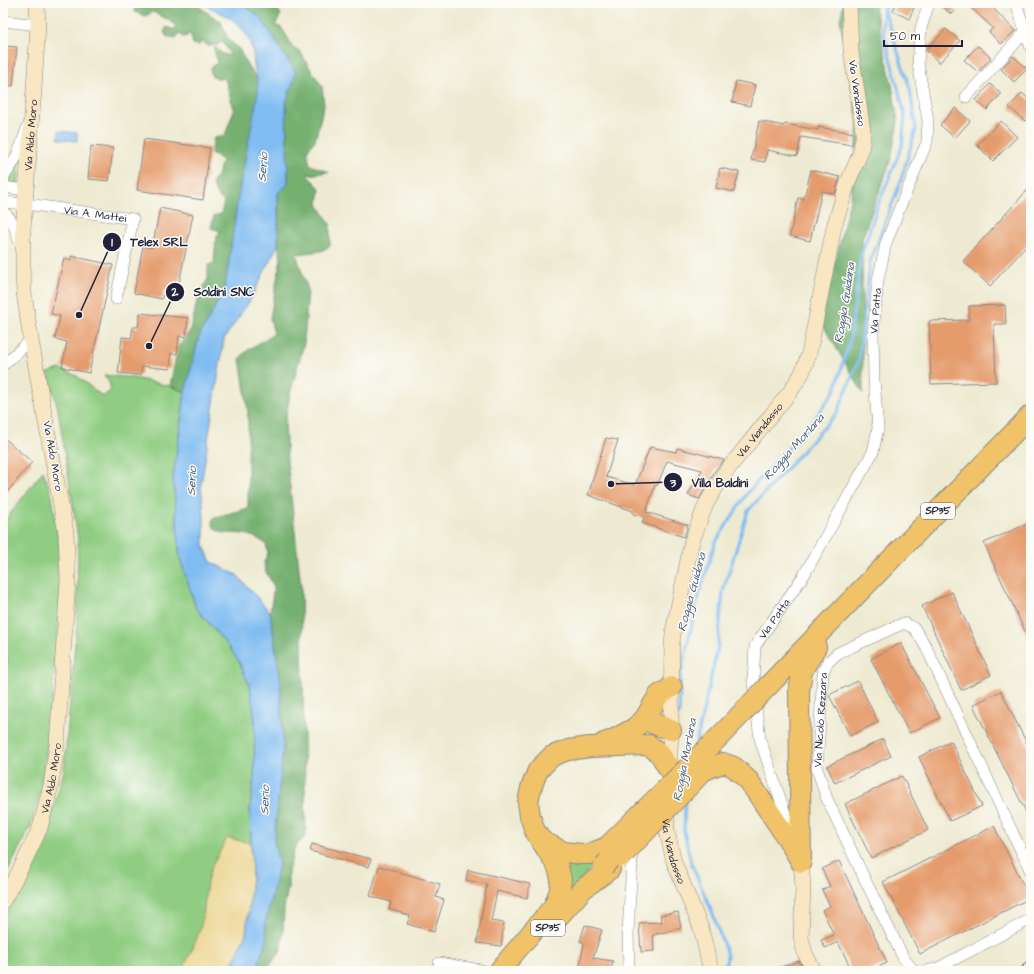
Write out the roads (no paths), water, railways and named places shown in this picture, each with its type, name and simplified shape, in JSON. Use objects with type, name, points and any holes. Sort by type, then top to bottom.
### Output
[{"type":"highway","name":"SP35","points":[[507,968],[583,889],[607,867],[724,732],[1031,415]]},
{"type":"highway","points":[[801,862],[799,692],[802,671],[814,650],[844,608]]},
{"type":"highway","points":[[590,747],[613,740],[633,729],[644,720],[659,695],[672,687]]},
{"type":"highway","points":[[644,720],[671,730]]},
{"type":"highway","points":[[507,968],[554,906],[560,890],[561,879],[558,867],[535,831],[530,816],[528,802],[531,788],[538,770],[552,756],[568,750],[590,747],[649,745],[671,730]]},
{"type":"highway","points":[[542,841],[564,852],[581,854],[589,854],[607,847],[724,732]]},
{"type":"highway","points":[[649,745],[660,754],[669,769]]},
{"type":"highway","points":[[607,867],[703,771],[723,763],[734,767],[749,781],[801,862]]},
{"type":"street","name":"Via Aldo Moro","points":[[3,901],[40,828],[51,785],[57,745],[68,580],[66,533],[31,340],[24,293],[22,253],[24,205],[38,25],[37,3]]},
{"type":"street","name":"Via Viandasso","points":[[711,971],[701,928],[674,862],[667,831],[666,800],[671,730],[672,643],[674,626],[692,541],[706,504],[724,474],[790,392],[802,373],[809,354],[834,227],[848,182],[860,154],[863,139],[851,51],[849,3]]},
{"type":"street","name":"Via Patta","points":[[814,971],[805,952],[801,938],[803,886],[801,862],[760,739],[753,683],[755,646],[804,574],[873,452],[878,428],[874,380],[873,334],[878,280],[889,237],[927,142],[928,121],[918,69],[918,56],[921,28],[929,3]]},
{"type":"street","points":[[1016,3],[1031,48]]},
{"type":"street","points":[[3,21],[38,25]]},
{"type":"street","points":[[966,97],[1026,31]]},
{"type":"street","points":[[3,177],[17,156],[32,110]]},
{"type":"street","points":[[3,187],[25,190]]},
{"type":"street","points":[[3,202],[24,205]]},
{"type":"street","name":"Via A. Mattei","points":[[24,205],[34,205],[134,219],[116,298]]},
{"type":"street","points":[[3,212],[16,227],[22,253]]},
{"type":"street","points":[[3,365],[31,340]]},
{"type":"street","name":"Via Nicolò Rezzara","points":[[907,971],[904,959],[827,799],[817,769],[823,673],[827,663],[838,653],[904,623],[915,629],[926,647],[1031,872]]},
{"type":"street","points":[[628,971],[628,934],[632,859]]},
{"type":"street","points":[[927,971],[937,970],[1031,919]]},
{"type":"street","name":"Via Nicolò Rezzara","points":[[904,959],[914,971]]},
{"type":"street","points":[[439,963],[486,971]]},
{"type":"water","name":"Serio","points":[[201,3],[240,3],[260,17],[296,73],[286,103],[288,184],[278,193],[278,245],[249,302],[224,339],[201,485],[204,515],[204,546],[211,562],[237,575],[270,612],[280,678],[283,747],[274,842],[279,864],[265,924],[267,939],[255,971],[229,971],[246,934],[252,878],[250,808],[254,778],[255,720],[250,687],[239,662],[229,647],[196,608],[180,558],[173,478],[185,392],[199,337],[225,288],[239,191],[258,92],[253,51],[249,39],[239,25],[225,15]]},
{"type":"water","points":[[59,131],[77,133],[77,141],[58,139]]},
{"type":"waterway","name":"Roggia Guidana","points":[[680,685],[681,673],[699,594],[715,543],[748,492],[811,424],[835,390],[850,339],[861,256],[878,205],[902,146],[905,115],[883,31],[883,3]]},
{"type":"waterway","name":"Roggia Morlana","points":[[695,748],[718,646],[723,591],[748,511],[837,413],[859,360],[870,262],[899,186],[916,129],[910,89],[885,12],[888,3]]},
{"type":"waterway","name":"Roggia Guidana","points":[[679,715],[680,690]]},
{"type":"waterway","name":"Roggia Morlana","points":[[685,801],[684,831],[691,863],[713,914],[727,955],[725,971]]},
{"type":"tram line","points":[[1019,971],[1031,956]]},
{"type":"place","name":"Telex SRL","points":[[79,315]]},
{"type":"place","name":"Soldini SNC","points":[[149,346]]},
{"type":"place","name":"Villa Baldini","points":[[611,484]]}]
